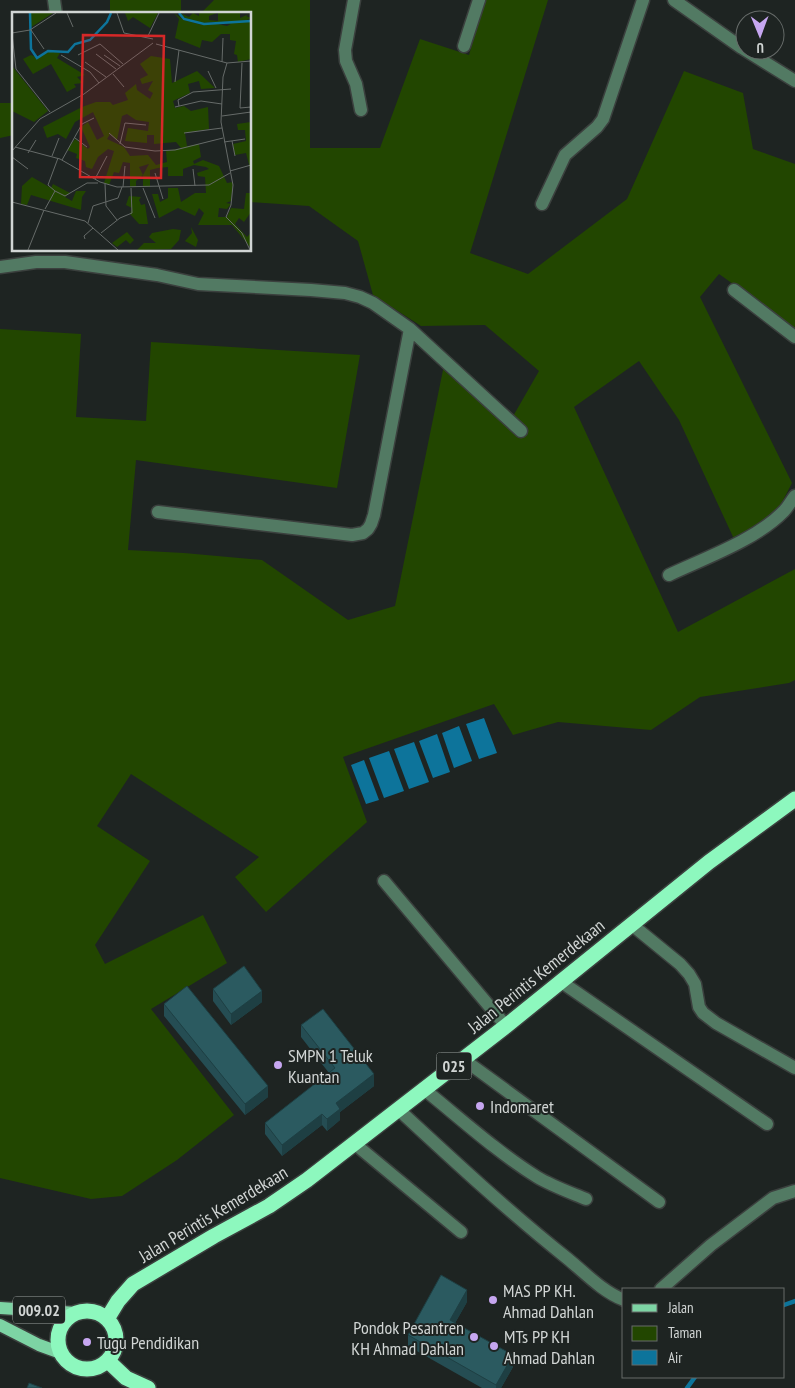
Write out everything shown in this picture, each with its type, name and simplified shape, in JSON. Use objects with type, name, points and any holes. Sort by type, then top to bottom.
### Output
[{"type":"highway","name":"Jalan Perintis Kemerdekaan","points":[[107,1319],[118,1301],[133,1284],[206,1240],[269,1206],[307,1180],[506,1026],[709,862],[795,799]]},
{"type":"highway","points":[[93,1312],[107,1319],[113,1326],[116,1335],[114,1353],[101,1366],[92,1369],[82,1369],[66,1360],[61,1353],[58,1343],[62,1325],[77,1313],[93,1312]]},
{"type":"highway","points":[[108,1361],[126,1378],[148,1388]]},
{"type":"main road","name":"009.02","points":[[0,1308],[77,1313]]},
{"type":"main road","name":"009.02","points":[[0,1325],[39,1345],[61,1353]]},
{"type":"street","points":[[354,0],[345,50],[346,61],[356,84],[361,110]]},
{"type":"street","points":[[464,46],[478,0]]},
{"type":"street","points":[[542,204],[565,156],[604,119],[643,0]]},
{"type":"street","points":[[674,0],[742,48],[795,81]]},
{"type":"street","points":[[0,267],[36,262],[65,262],[157,275],[198,284],[345,293],[373,303],[410,329],[521,431]]},
{"type":"street","points":[[734,290],[795,337]]},
{"type":"street","points":[[158,512],[328,533],[352,535],[363,533],[371,524],[374,515],[410,329]]},
{"type":"street","points":[[669,575],[749,537],[784,511],[795,496]]},
{"type":"street","points":[[384,881],[506,1026]]},
{"type":"street","points":[[631,924],[690,974],[695,984],[699,1007],[704,1013],[795,1068]]},
{"type":"street","points":[[560,981],[767,1124]]},
{"type":"street","points":[[463,1059],[659,1202]]},
{"type":"street","points":[[425,1090],[507,1156],[530,1172],[562,1190],[586,1199]]},
{"type":"street","points":[[399,1110],[548,1243],[609,1292],[622,1299]]},
{"type":"street","points":[[355,1144],[462,1232]]},
{"type":"street","points":[[662,1288],[711,1245],[773,1198],[795,1191]]},
{"type":"green space","points":[[110,0],[181,0],[181,12],[110,12]]},
{"type":"green space","points":[[214,0],[310,0],[310,148],[380,148],[420,39],[469,55],[485,0],[548,0],[470,253],[528,274],[627,199],[684,71],[743,93],[753,149],[795,164],[795,328],[719,274],[700,297],[792,483],[778,510],[734,539],[679,420],[639,361],[574,407],[678,632],[795,569],[795,680],[789,683],[700,697],[651,730],[558,722],[513,735],[494,704],[343,757],[367,822],[266,912],[235,877],[259,857],[131,774],[97,826],[150,861],[95,945],[105,964],[203,915],[227,963],[151,1009],[234,1115],[177,1160],[122,1196],[91,1199],[0,1178],[0,329],[81,334],[76,417],[146,421],[151,342],[360,355],[337,488],[136,460],[128,550],[262,560],[348,620],[395,606],[444,365],[508,425],[539,371],[485,325],[421,326],[373,295],[358,241],[309,206],[251,202],[251,12],[202,12]]},
{"type":"green space","points":[[0,103],[12,103],[12,135],[0,138]]},
{"type":"water","points":[[484,718],[497,753],[479,759],[466,724]]},
{"type":"water","points":[[459,726],[472,761],[454,768],[442,733]]},
{"type":"water","points":[[437,734],[450,772],[433,778],[419,741]]},
{"type":"water","points":[[414,742],[429,782],[409,789],[394,749]]},
{"type":"water","points":[[389,751],[404,791],[384,798],[369,758]]},
{"type":"water","points":[[364,760],[379,800],[366,804],[351,765]]},
{"type":"building","points":[[244,966],[262,991],[231,1014],[213,989]]},
{"type":"building","points":[[187,986],[268,1086],[245,1104],[164,1004]]},
{"type":"building","points":[[323,1009],[374,1074],[336,1103],[340,1109],[327,1119],[322,1114],[282,1145],[265,1123],[335,1068],[301,1025]]},
{"type":"building","points":[[441,1275],[467,1290],[450,1320],[513,1355],[496,1385],[408,1335]]},
{"type":"building","points":[[29,1383],[42,1388],[27,1388]]},
{"type":"waterway","points":[[785,1305],[795,1301]]},
{"type":"waterway","points":[[687,1388],[694,1378]]},
{"type":"place","name":"SMPN 1 Teluk Kuantan","points":[[278,1065]]},
{"type":"place","name":"Indomaret","points":[[480,1106]]},
{"type":"place","name":"MAS PP KH. Ahmad Dahlan","points":[[493,1300]]},
{"type":"place","name":"Pondok Pesantren KH Ahmad Dahlan","points":[[474,1337]]},
{"type":"place","name":"Tugu Pendidikan","points":[[87,1342]]},
{"type":"place","name":"MTs PP KH Ahmad Dahlan","points":[[494,1346]]}]
